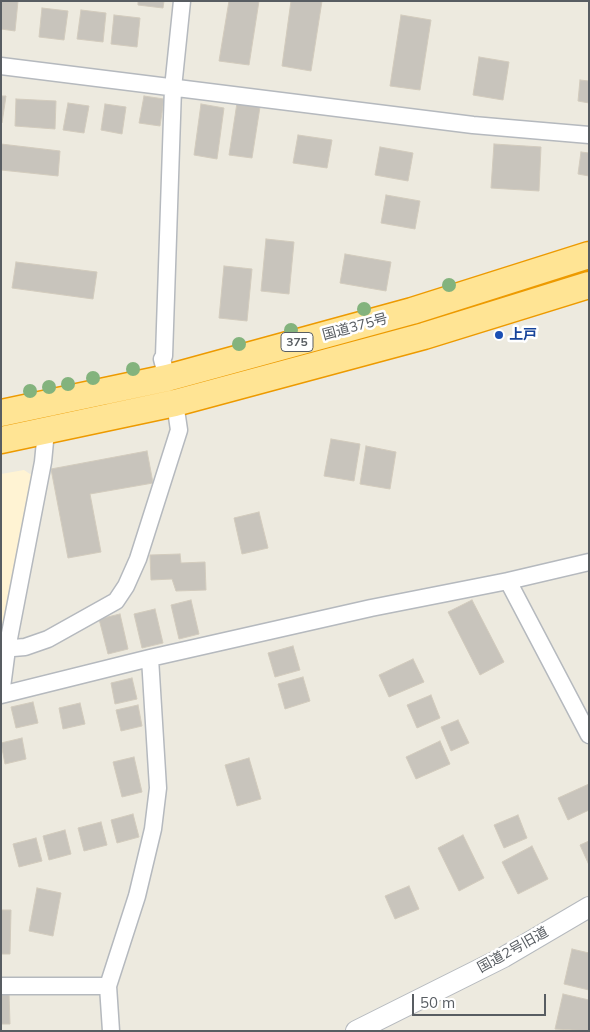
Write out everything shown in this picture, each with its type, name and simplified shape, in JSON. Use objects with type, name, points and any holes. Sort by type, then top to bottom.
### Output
[{"type":"highway","name":"国道375号","points":[[1,413],[167,378],[412,311],[589,255]]},
{"type":"highway","name":"国道375号","points":[[1,440],[174,403],[424,336],[589,285]]},
{"type":"street","points":[[167,378],[162,360],[164,356],[172,88],[182,1]]},
{"type":"street","points":[[1,66],[473,125],[589,135]]},
{"type":"street","points":[[4,649],[26,647],[48,639],[116,601],[126,586],[138,559],[179,430],[174,403]]},
{"type":"street","points":[[46,431],[43,462],[4,649],[1,695],[150,658],[371,608],[508,581],[589,562]]},
{"type":"street","points":[[508,581],[589,735]]},
{"type":"street","points":[[111,1031],[108,986],[138,896],[153,829],[158,788],[150,658]]},
{"type":"street","name":"国道2号旧道","points":[[356,1031],[504,957],[589,907]]},
{"type":"street","points":[[1,986],[108,986]]},
{"type":"shaded area","points":[[24,470],[33,476],[1,635],[1,474]]},
{"type":"building","points":[[1,1],[18,1],[15,31],[1,29]]},
{"type":"building","points":[[138,1],[164,1],[163,8],[138,5]]},
{"type":"building","points":[[229,1],[259,1],[249,65],[219,61]]},
{"type":"building","points":[[291,1],[322,1],[311,71],[282,66]]},
{"type":"building","points":[[42,8],[68,11],[64,40],[39,37]]},
{"type":"building","points":[[81,10],[106,13],[103,42],[77,39]]},
{"type":"building","points":[[114,15],[140,18],[137,47],[111,44]]},
{"type":"building","points":[[401,15],[431,20],[420,90],[390,86]]},
{"type":"building","points":[[479,57],[509,62],[503,100],[473,95]]},
{"type":"building","points":[[580,80],[589,81],[589,103],[578,101]]},
{"type":"building","points":[[1,96],[6,96],[2,123],[1,123]]},
{"type":"building","points":[[144,96],[164,99],[160,126],[139,123]]},
{"type":"building","points":[[16,99],[56,101],[55,129],[15,126]]},
{"type":"building","points":[[68,103],[89,106],[84,133],[63,130]]},
{"type":"building","points":[[237,103],[260,107],[252,158],[229,155]]},
{"type":"building","points":[[105,104],[126,107],[122,134],[101,130]]},
{"type":"building","points":[[201,104],[224,108],[217,159],[194,155]]},
{"type":"building","points":[[298,135],[332,140],[327,168],[293,163]]},
{"type":"building","points":[[1,144],[60,151],[58,176],[1,170]]},
{"type":"building","points":[[494,144],[541,147],[539,191],[491,188]]},
{"type":"building","points":[[380,147],[413,153],[408,181],[375,175]]},
{"type":"building","points":[[581,152],[589,153],[589,176],[578,174]]},
{"type":"building","points":[[386,195],[420,201],[415,229],[381,223]]},
{"type":"building","points":[[266,239],[294,242],[289,294],[261,291]]},
{"type":"building","points":[[345,254],[391,262],[386,291],[340,283]]},
{"type":"building","points":[[16,262],[97,272],[93,299],[12,288]]},
{"type":"building","points":[[224,266],[252,269],[247,321],[219,318]]},
{"type":"building","points":[[331,439],[360,444],[354,481],[324,476]]},
{"type":"building","points":[[366,446],[396,452],[390,489],[360,484]]},
{"type":"building","points":[[147,451],[153,483],[90,494],[101,552],[68,558],[51,469]]},
{"type":"building","points":[[259,512],[268,548],[242,554],[234,518]]},
{"type":"building","points":[[180,554],[181,563],[205,562],[206,590],[176,591],[172,579],[151,580],[150,555]]},
{"type":"building","points":[[191,600],[199,634],[179,639],[171,605]]},
{"type":"building","points":[[472,600],[504,662],[480,675],[448,612]]},
{"type":"building","points":[[155,609],[163,643],[142,648],[134,614]]},
{"type":"building","points":[[120,614],[128,649],[108,654],[99,619]]},
{"type":"building","points":[[293,646],[300,670],[275,677],[268,653]]},
{"type":"building","points":[[413,659],[424,682],[389,697],[379,675]]},
{"type":"building","points":[[303,677],[310,701],[285,709],[278,684]]},
{"type":"building","points":[[132,678],[137,699],[115,704],[111,683]]},
{"type":"building","points":[[431,695],[440,718],[417,728],[407,705]]},
{"type":"building","points":[[33,702],[38,723],[16,728],[11,707]]},
{"type":"building","points":[[80,703],[85,724],[63,729],[59,708]]},
{"type":"building","points":[[138,705],[142,726],[121,731],[116,710]]},
{"type":"building","points":[[458,720],[469,743],[451,751],[441,727]]},
{"type":"building","points":[[22,738],[26,759],[5,764],[1,743]]},
{"type":"building","points":[[440,741],[450,764],[416,779],[406,757]]},
{"type":"building","points":[[134,757],[142,792],[122,797],[113,762]]},
{"type":"building","points":[[249,758],[261,799],[237,806],[225,765]]},
{"type":"building","points":[[589,784],[589,810],[568,820],[558,798]]},
{"type":"building","points":[[133,814],[139,837],[117,843],[111,820]]},
{"type":"building","points":[[518,815],[527,838],[504,848],[494,825]]},
{"type":"building","points":[[101,822],[107,845],[84,851],[78,828]]},
{"type":"building","points":[[65,830],[71,854],[49,860],[43,836]]},
{"type":"building","points":[[463,835],[484,878],[459,891],[438,848]]},
{"type":"building","points":[[36,838],[42,861],[19,867],[13,844]]},
{"type":"building","points":[[589,841],[589,865],[580,845]]},
{"type":"building","points":[[532,846],[548,879],[518,894],[502,862]]},
{"type":"building","points":[[409,886],[419,909],[395,919],[385,896]]},
{"type":"building","points":[[37,888],[61,893],[53,936],[29,931]]},
{"type":"building","points":[[1,910],[11,910],[10,954],[1,954]]},
{"type":"building","points":[[572,949],[589,953],[589,990],[564,984]]},
{"type":"building","points":[[1,993],[9,993],[10,1024],[1,1024]]},
{"type":"building","points":[[563,994],[589,1000],[589,1031],[555,1029]]},
{"type":"place","name":"上戸","points":[[499,335]]}]
